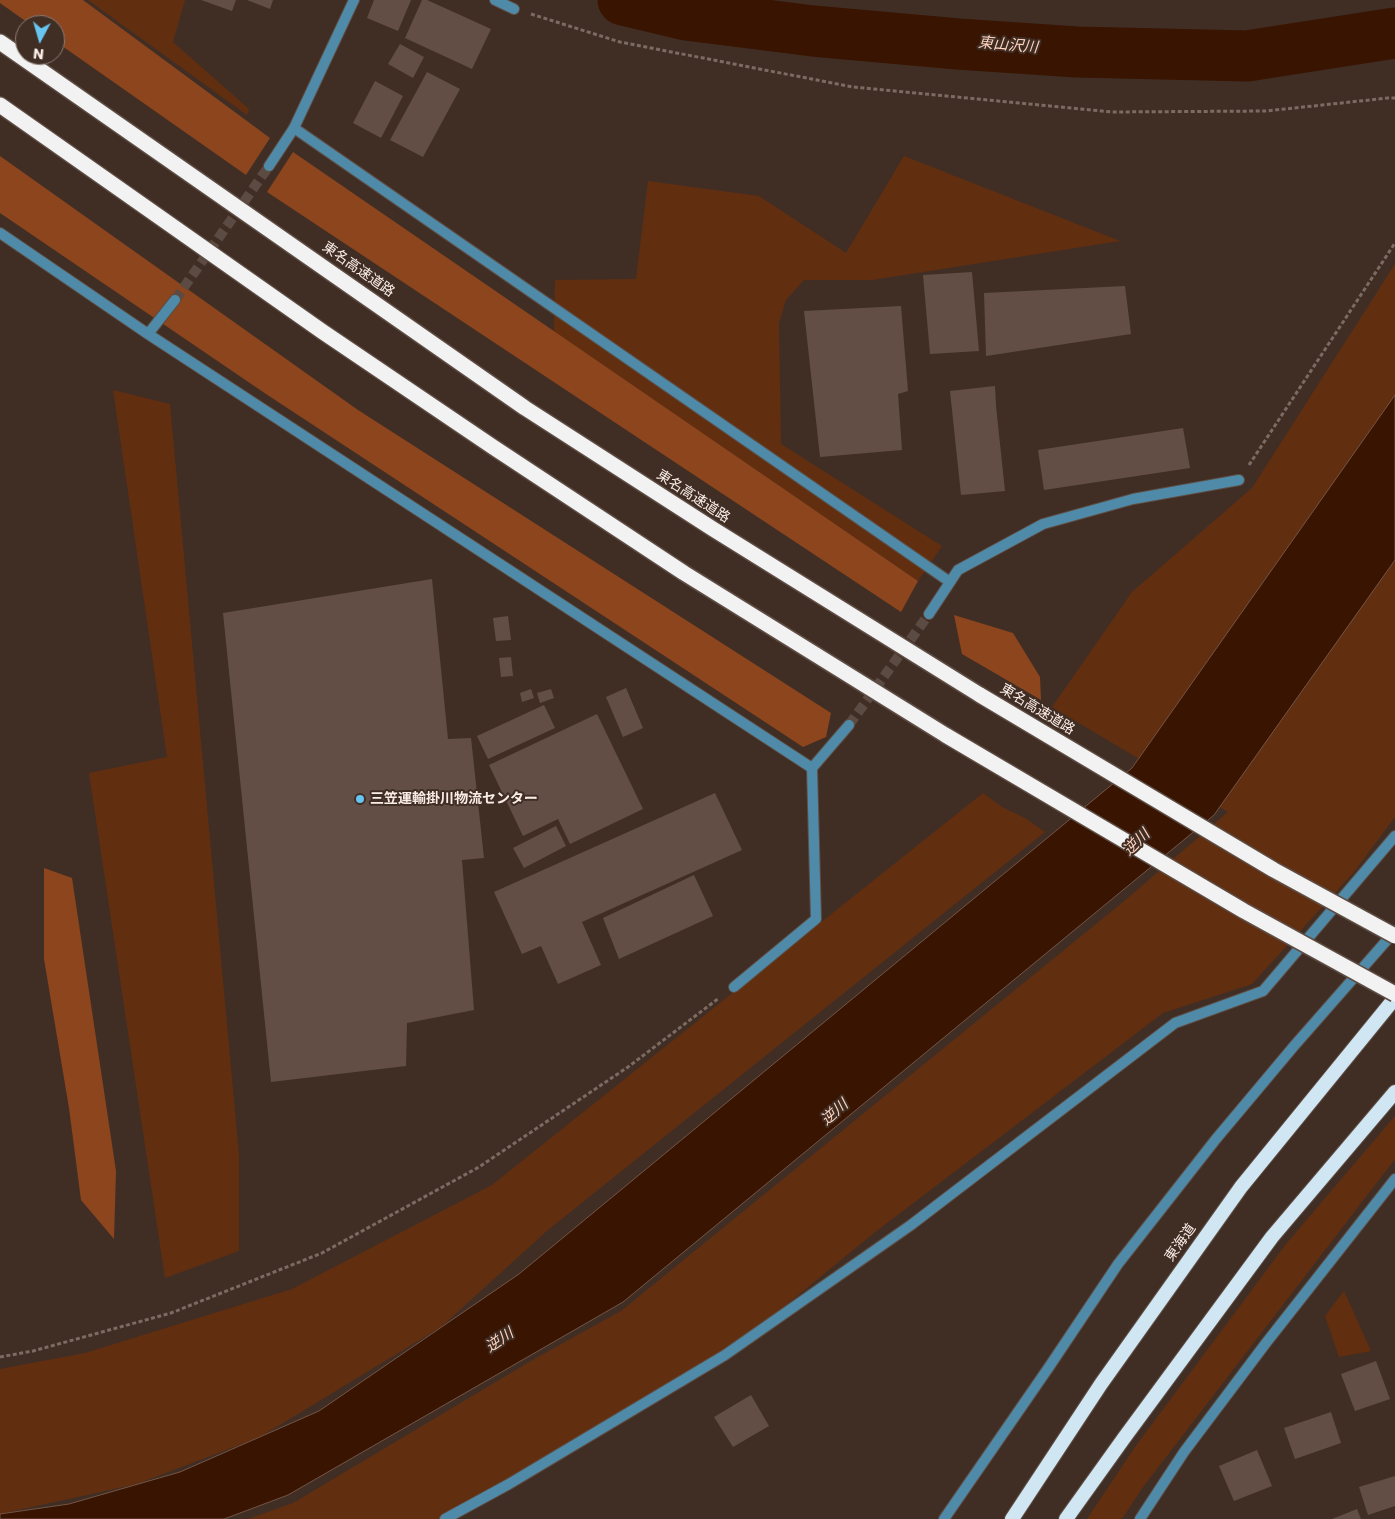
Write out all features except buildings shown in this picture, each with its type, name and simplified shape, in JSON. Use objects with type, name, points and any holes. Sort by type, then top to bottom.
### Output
[{"type":"highway","name":"東名高速道路","points":[[0,42],[525,408],[713,529],[980,695],[1274,870],[1395,936]]},
{"type":"highway","points":[[0,105],[315,326],[493,447],[684,573],[947,736],[1244,911],[1395,994]]},
{"type":"highway","name":"東海道","points":[[1012,1519],[1101,1384],[1241,1187],[1395,998]]},
{"type":"highway","points":[[1066,1519],[1272,1237],[1395,1092]]},
{"type":"street","points":[[269,166],[294,128],[354,0]]},
{"type":"street","points":[[495,0],[514,9]]},
{"type":"street","points":[[294,128],[950,582]]},
{"type":"street","points":[[0,233],[148,334],[812,768]]},
{"type":"street","points":[[148,334],[175,300]]},
{"type":"street","points":[[929,614],[958,570],[1043,524],[1133,499],[1239,480]]},
{"type":"street","points":[[734,987],[816,919],[812,768],[849,725]]},
{"type":"street","points":[[444,1519],[509,1484],[725,1355],[911,1225],[1175,1023],[1263,991],[1395,836]]},
{"type":"street","points":[[944,1519],[1118,1264],[1216,1139],[1395,930]]},
{"type":"street","points":[[1140,1519],[1184,1452],[1266,1343],[1395,1179]]},
{"type":"path","points":[[514,9],[620,42],[853,87],[1112,112],[1266,111],[1395,98]]},
{"type":"path","points":[[1239,480],[1395,243]]},
{"type":"path","points":[[0,1357],[33,1351],[170,1313],[322,1253],[479,1167],[628,1067],[734,987]]},
{"type":"shaded area","points":[[0,0],[83,0],[270,138],[246,175],[65,48],[65,15],[17,15],[0,3]]},
{"type":"shaded area","points":[[88,0],[185,0],[173,42],[249,109],[247,115]]},
{"type":"shaded area","points":[[293,152],[918,581],[901,612],[267,192]]},
{"type":"shaded area","points":[[0,156],[358,410],[831,713],[826,737],[803,747],[266,394],[0,213]]},
{"type":"shaded area","points":[[904,156],[1120,241],[872,280],[804,280],[786,300],[779,323],[781,444],[942,546],[918,581],[554,332],[555,280],[636,279],[648,181],[759,196],[846,253]]},
{"type":"shaded area","points":[[1395,264],[1395,817],[1354,872],[1252,984],[1163,1013],[874,1233],[725,1355],[445,1519],[248,1519],[293,1503],[536,1358],[621,1311],[1123,902],[1228,812],[1052,707],[1132,592],[1252,488]]},
{"type":"shaded area","points":[[113,390],[170,404],[239,1155],[239,1251],[165,1278],[89,773],[167,757]]},
{"type":"shaded area","points":[[954,615],[1013,633],[1040,677],[1041,700],[962,654]]},
{"type":"shaded area","points":[[983,793],[1002,807],[1025,818],[1045,832],[548,1230],[441,1327],[260,1437],[137,1484],[0,1514],[0,1369],[85,1353],[292,1289],[492,1185]]},
{"type":"shaded area","points":[[44,868],[72,878],[116,1171],[114,1239],[81,1200],[69,1108],[44,959]]},
{"type":"shaded area","points":[[1395,1116],[1395,1159],[1143,1487],[1122,1519],[1087,1519],[1135,1447],[1286,1244]]},
{"type":"shaded area","points":[[1344,1291],[1371,1351],[1339,1357],[1325,1316]]},
{"type":"water","name":"逆川","points":[[1395,395],[1395,560],[1214,815],[623,1302],[288,1495],[224,1519],[0,1519],[0,1514],[69,1504],[180,1472],[319,1411],[519,1274],[1132,768]]},
{"type":"waterway","name":"東山沢川","points":[[623,0],[686,15],[813,31],[1077,52],[1247,56],[1395,33]]},
{"type":"tunnel","points":[[175,300],[269,166]]},
{"type":"tunnel","points":[[849,725],[929,614]]},
{"type":"place","name":"三笠運輸掛川物流センター","points":[[360,799]]}]
